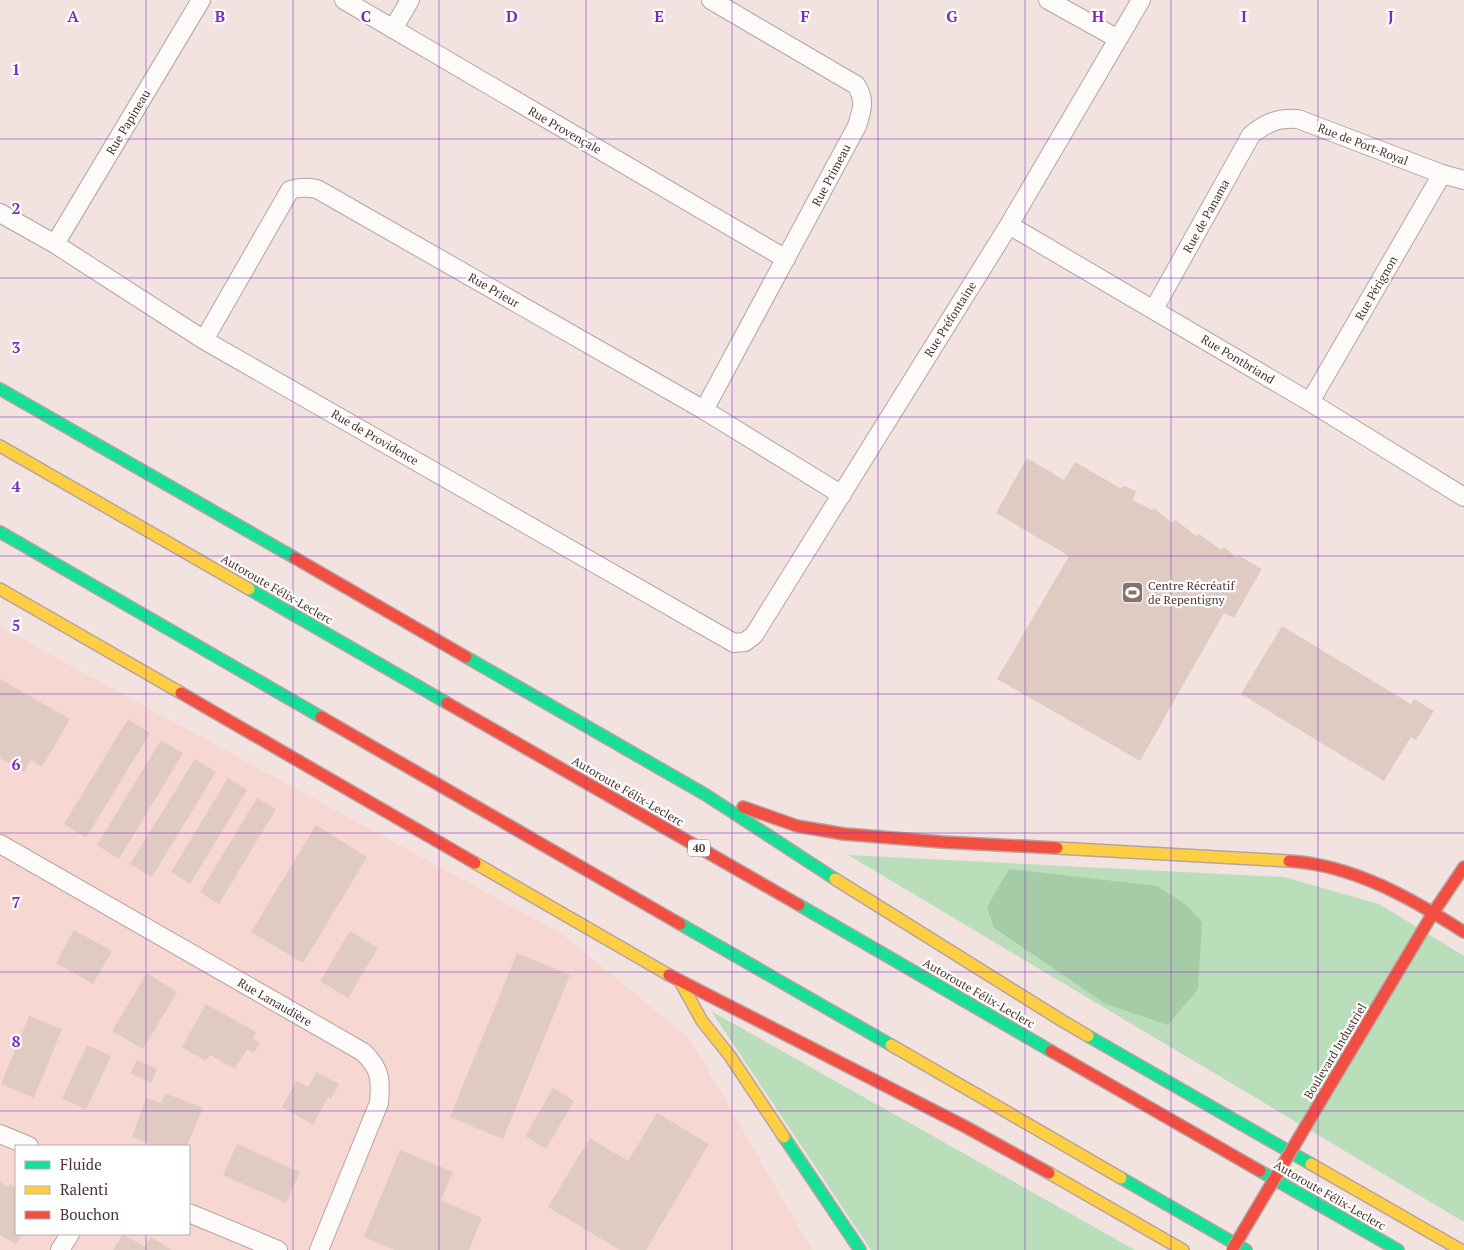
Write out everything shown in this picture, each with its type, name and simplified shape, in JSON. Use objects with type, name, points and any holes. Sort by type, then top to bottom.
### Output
[{"type":"main road","points":[[0,389],[323,573],[706,795],[805,860],[1061,1020],[1460,1250]]},
{"type":"main road","name":"Autoroute Félix-Leclerc","points":[[0,446],[1398,1250]]},
{"type":"main road","points":[[0,532],[1246,1250]]},
{"type":"main road","points":[[0,589],[680,981],[964,1126],[1183,1250]]},
{"type":"main road","points":[[706,795],[797,826],[844,834],[933,841],[1292,861],[1319,865],[1345,871],[1370,880],[1405,897],[1464,932]]},
{"type":"main road","name":"Boulevard Industriel","points":[[1232,1250],[1433,914],[1464,867]]},
{"type":"main road","points":[[680,981],[702,1021],[740,1069],[860,1250]]},
{"type":"street","name":"Rue Papineau","points":[[56,244],[201,0]]},
{"type":"street","name":"Rue Provençale","points":[[344,0],[786,259]]},
{"type":"street","points":[[393,29],[410,0]]},
{"type":"street","name":"Rue Primeau","points":[[704,410],[857,126],[862,109],[862,94],[856,84],[711,0]]},
{"type":"street","points":[[1048,0],[1118,39]]},
{"type":"street","name":"Rue Préfontaine","points":[[754,635],[1009,224],[1141,0]]},
{"type":"street","name":"Rue de Port-Royal","points":[[1262,126],[1283,118],[1298,119],[1442,174],[1464,180]]},
{"type":"street","name":"Rue de Panama","points":[[1154,309],[1251,135],[1262,126]]},
{"type":"street","name":"Rue Pérignon","points":[[1310,402],[1442,174]]},
{"type":"street","name":"Rue Prieur","points":[[204,340],[290,190],[308,187],[316,189],[704,410],[842,495]]},
{"type":"street","name":"Rue de Providence","points":[[0,213],[56,244],[204,340],[734,643],[745,642],[754,635]]},
{"type":"street","name":"Rue Pontbriand","points":[[1009,224],[1310,402],[1464,497]]},
{"type":"street","name":"Rue Lanaudière","points":[[0,844],[362,1052],[372,1061],[379,1073],[379,1103],[319,1250]]},
{"type":"street","points":[[0,1134],[27,1145]]},
{"type":"street","points":[[190,1213],[278,1250]]},
{"type":"street","points":[[60,1250],[69,1235]]},
{"type":"shaded area","points":[[0,627],[562,934],[690,1039],[812,1250],[0,1250]]},
{"type":"green space","points":[[848,855],[1284,877],[1379,904],[1464,956],[1464,1222]]},
{"type":"green space","points":[[1009,869],[1157,886],[1185,904],[1202,922],[1198,989],[1168,1025],[1106,1004],[994,928],[987,907]]},
{"type":"green space","points":[[711,1011],[1135,1250],[871,1250]]},
{"type":"building","points":[[1027,458],[1064,480],[1075,462],[1120,488],[1125,486],[1136,491],[1133,500],[1152,510],[1154,508],[1172,523],[1176,520],[1196,536],[1199,534],[1221,550],[1224,547],[1237,558],[1238,555],[1262,569],[1234,618],[1224,613],[1140,761],[997,679],[1069,556],[996,513]]},
{"type":"building","points":[[1282,626],[1411,704],[1414,699],[1434,711],[1416,740],[1411,737],[1384,781],[1241,694]]},
{"type":"building","points":[[0,679],[70,719],[42,767],[31,760],[24,772],[0,758]]},
{"type":"building","points":[[128,719],[150,733],[86,838],[64,824]]},
{"type":"building","points":[[161,740],[183,753],[119,859],[97,845]]},
{"type":"building","points":[[195,759],[216,772],[152,877],[130,864]]},
{"type":"building","points":[[228,778],[247,790],[190,884],[171,872]]},
{"type":"building","points":[[257,798],[276,809],[219,904],[200,892]]},
{"type":"building","points":[[316,825],[367,857],[303,963],[251,932]]},
{"type":"building","points":[[74,930],[112,951],[93,984],[56,963]]},
{"type":"building","points":[[350,931],[378,948],[348,998],[320,981]]},
{"type":"building","points":[[517,953],[570,975],[503,1139],[450,1117]]},
{"type":"building","points":[[147,973],[177,992],[143,1049],[112,1031]]},
{"type":"building","points":[[206,1004],[256,1032],[253,1038],[260,1043],[254,1053],[247,1049],[235,1069],[210,1055],[206,1061],[182,1047]]},
{"type":"building","points":[[29,1016],[62,1029],[34,1098],[1,1084]]},
{"type":"building","points":[[87,1045],[111,1056],[86,1110],[62,1098]]},
{"type":"building","points":[[137,1060],[157,1069],[151,1083],[130,1073]]},
{"type":"building","points":[[316,1072],[339,1084],[331,1099],[328,1097],[313,1125],[282,1107],[296,1081],[308,1087]]},
{"type":"building","points":[[553,1088],[574,1101],[546,1149],[525,1136]]},
{"type":"building","points":[[165,1093],[203,1108],[187,1145],[152,1145],[132,1137],[146,1098],[161,1103]]},
{"type":"building","points":[[657,1113],[709,1144],[646,1250],[620,1250],[548,1207],[590,1138],[628,1161]]},
{"type":"building","points":[[237,1144],[300,1172],[286,1203],[223,1175]]},
{"type":"building","points":[[400,1150],[453,1172],[441,1200],[482,1218],[469,1250],[395,1250],[364,1237]]},
{"type":"building","points":[[0,1182],[8,1187],[10,1184],[15,1187],[15,1235],[21,1235],[16,1244],[0,1235]]},
{"type":"building","points":[[122,1235],[125,1235],[145,1247],[151,1237],[172,1250],[113,1250]]},
{"type":"traffic: fast","points":[[0,389],[295,558]]},
{"type":"traffic: fast","points":[[0,532],[321,717]]},
{"type":"traffic: fast","points":[[249,589],[447,703]]},
{"type":"traffic: fast","points":[[466,657],[706,795],[835,879]]},
{"type":"traffic: fast","points":[[799,905],[1051,1051]]},
{"type":"traffic: fast","points":[[680,924],[891,1045]]},
{"type":"traffic: fast","points":[[1088,1036],[1311,1164]]},
{"type":"traffic: fast","points":[[784,1137],[860,1250]]},
{"type":"traffic: fast","points":[[1260,1171],[1398,1250]]},
{"type":"traffic: fast","points":[[1121,1178],[1246,1250]]},
{"type":"traffic: slow","points":[[0,446],[249,589]]},
{"type":"traffic: slow","points":[[0,589],[181,693]]},
{"type":"traffic: slow","points":[[1057,848],[1289,861]]},
{"type":"traffic: slow","points":[[475,863],[669,975]]},
{"type":"traffic: slow","points":[[835,879],[1088,1036]]},
{"type":"traffic: slow","points":[[680,981],[702,1021],[730,1056],[784,1137]]},
{"type":"traffic: slow","points":[[891,1045],[1121,1178]]},
{"type":"traffic: slow","points":[[1311,1164],[1461,1250]]},
{"type":"traffic: slow","points":[[1049,1173],[1183,1250]]},
{"type":"traffic: jam","points":[[295,558],[466,657]]},
{"type":"traffic: jam","points":[[181,693],[475,863]]},
{"type":"traffic: jam","points":[[447,703],[799,905]]},
{"type":"traffic: jam","points":[[321,717],[680,924]]},
{"type":"traffic: jam","points":[[743,807],[797,826],[844,834],[942,842],[1057,848]]},
{"type":"traffic: jam","points":[[1289,861],[1313,864],[1359,876],[1423,907],[1464,932]]},
{"type":"traffic: jam","points":[[1313,1114],[1433,913],[1464,867]]},
{"type":"traffic: jam","points":[[669,975],[964,1126],[1049,1173]]},
{"type":"traffic: jam","points":[[1051,1051],[1260,1171]]},
{"type":"traffic: jam","points":[[1232,1250],[1313,1114]]},
{"type":"place","name":"Centre Récréatif de Repentigny","points":[[1132,592]]}]
